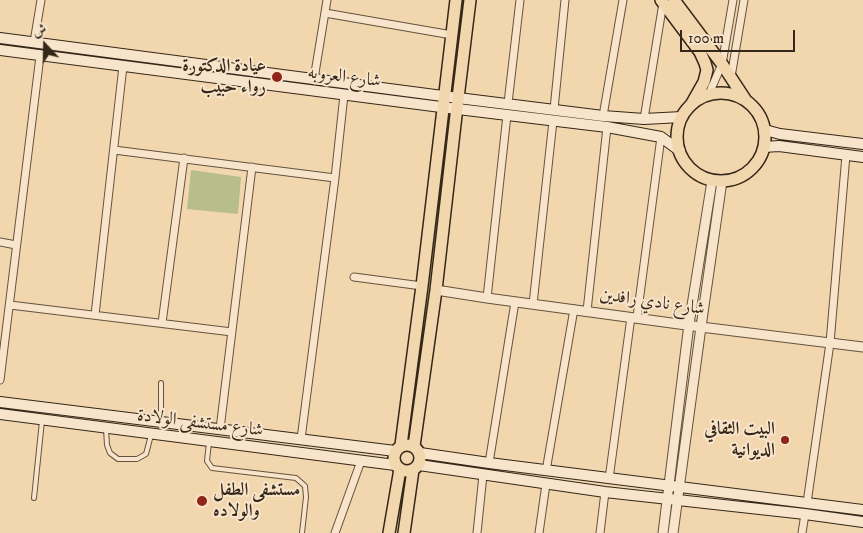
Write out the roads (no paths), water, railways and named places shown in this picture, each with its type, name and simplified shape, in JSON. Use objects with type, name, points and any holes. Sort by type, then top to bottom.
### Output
[{"type":"main road","points":[[389,533],[398,467],[393,457],[398,448],[422,286],[456,0]]},
{"type":"main road","points":[[404,533],[416,459],[470,0]]},
{"type":"main road","points":[[666,1],[722,64],[746,100]]},
{"type":"main road","points":[[666,1],[700,52],[706,63],[707,70],[704,82],[679,124],[678,138],[684,161],[692,169],[717,181],[733,179],[748,171],[759,157],[766,138],[763,121],[754,107],[733,93],[726,92],[718,92],[690,106]]},
{"type":"main road","name":"شارع العروبه","points":[[0,38],[314,79],[444,102]]},
{"type":"main road","name":"شارع العروبه","points":[[0,50],[344,95],[457,103],[508,103],[603,116],[644,119],[682,117]]},
{"type":"main road","name":"شارع العروبه","points":[[457,103],[507,115],[607,127],[661,137],[680,151]]},
{"type":"main road","points":[[765,130],[780,134],[863,144]]},
{"type":"main road","points":[[764,147],[779,146],[863,157]]},
{"type":"main road","name":"شارع مستشفى الولادة","points":[[0,402],[220,430],[398,448]]},
{"type":"main road","name":"شارع مستشفى الولادة","points":[[0,414],[398,467]]},
{"type":"main road","points":[[134,432],[137,419]]},
{"type":"main road","points":[[398,448],[409,444],[416,459]]},
{"type":"main road","points":[[416,459],[489,463],[863,510]]},
{"type":"main road","points":[[398,467],[410,471],[416,459]]},
{"type":"main road","points":[[416,459],[484,475],[546,484],[863,522]]},
{"type":"street","points":[[34,42],[41,0]]},
{"type":"street","points":[[314,79],[327,0]]},
{"type":"street","points":[[508,103],[520,0]]},
{"type":"street","points":[[554,109],[565,0]]},
{"type":"street","points":[[603,116],[623,0]]},
{"type":"street","points":[[708,96],[722,64],[733,0]]},
{"type":"street","points":[[731,77],[744,0]]},
{"type":"street","points":[[644,119],[666,1]]},
{"type":"street","points":[[325,13],[452,35]]},
{"type":"street","points":[[0,380],[40,56]]},
{"type":"street","points":[[95,315],[123,66]]},
{"type":"street","points":[[301,439],[336,178],[344,95]]},
{"type":"street","points":[[487,298],[507,115]]},
{"type":"street","points":[[534,304],[553,121]]},
{"type":"street","points":[[587,311],[607,127]]},
{"type":"street","points":[[609,479],[661,137]]},
{"type":"street","points":[[114,150],[336,178]]},
{"type":"street","points":[[807,503],[830,343],[846,155]]},
{"type":"street","points":[[162,323],[184,158]]},
{"type":"street","points":[[220,430],[252,167]]},
{"type":"street","points":[[663,533],[689,324],[717,181]]},
{"type":"street","points":[[674,533],[701,327],[717,181]]},
{"type":"street","points":[[0,242],[16,245]]},
{"type":"street","points":[[354,277],[422,286]]},
{"type":"street","name":"شارع نادي رافدين","points":[[436,290],[701,327],[863,347]]},
{"type":"street","points":[[489,463],[515,302]]},
{"type":"street","points":[[10,305],[232,332]]},
{"type":"street","points":[[546,471],[574,309]]},
{"type":"street","points":[[335,533],[360,461]]},
{"type":"street","points":[[477,533],[484,475]]},
{"type":"street","points":[[539,533],[546,484]]},
{"type":"street","points":[[600,533],[605,492]]},
{"type":"street","points":[[802,533],[804,514]]},
{"type":"lane","points":[[161,383],[161,422]]},
{"type":"lane","points":[[34,498],[42,420]]},
{"type":"lane","points":[[106,429],[107,445],[110,453],[118,459],[137,458],[146,454],[151,434]]},
{"type":"lane","points":[[209,442],[207,461],[212,468],[296,478],[305,486],[306,498],[302,533]]},
{"type":"place","name":"عيادة الدكتورة رواء حبيب","points":[[277,77]]},
{"type":"place","name":"البيت الثقافي الديوانية","points":[[785,440]]},
{"type":"place","name":"مستشفى الطفل والولاده","points":[[202,501]]}]
